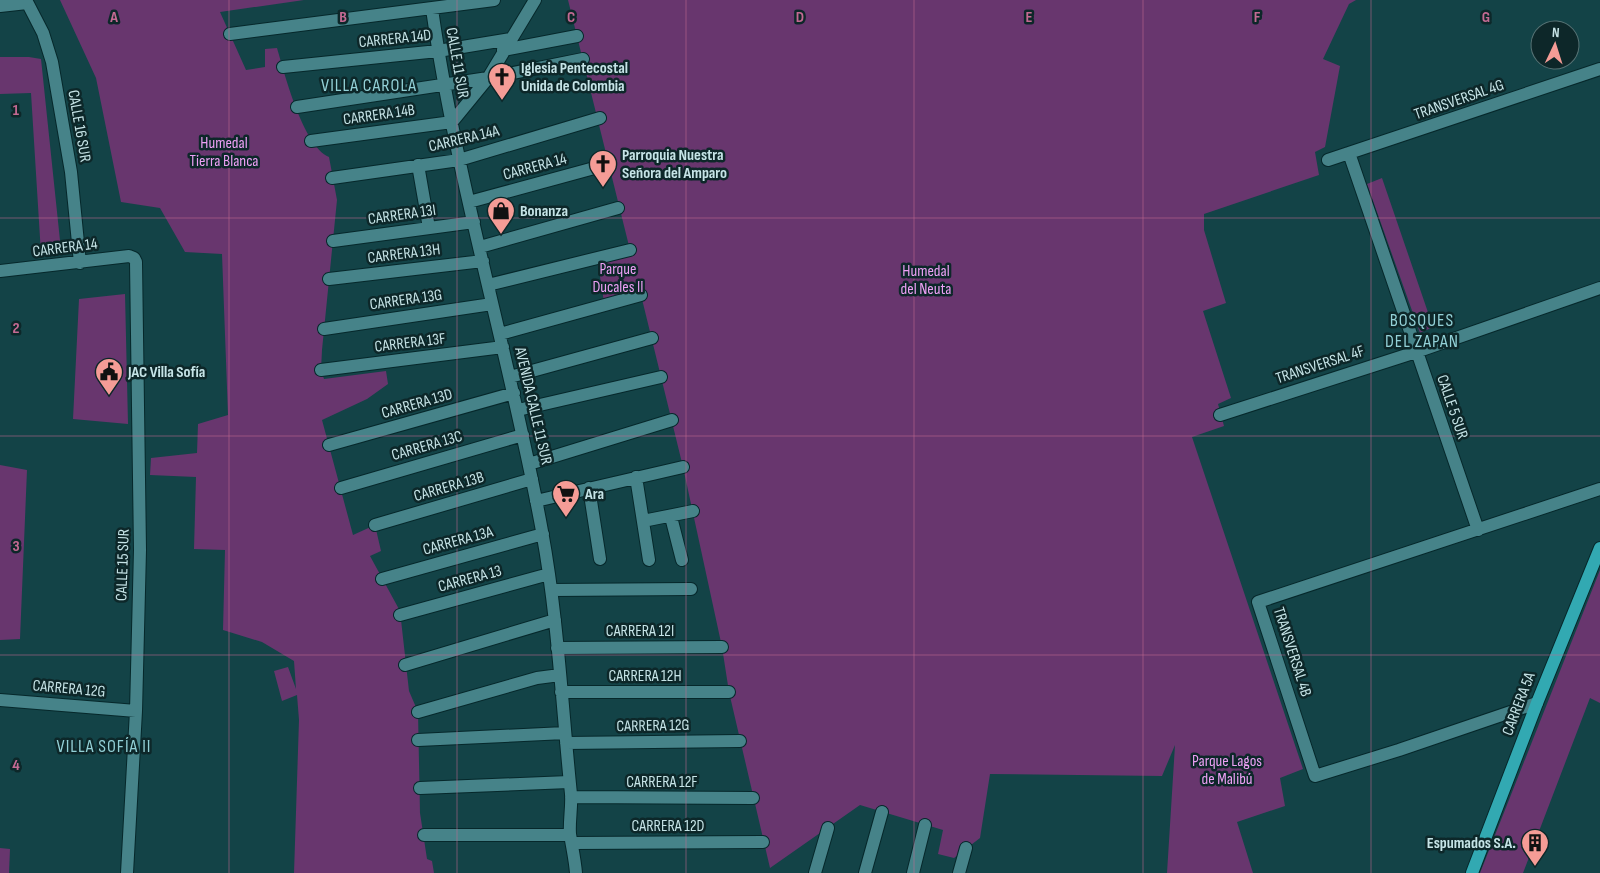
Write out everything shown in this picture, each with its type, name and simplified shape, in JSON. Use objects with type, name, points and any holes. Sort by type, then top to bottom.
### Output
[{"type":"main road","name":"CARRERA 5A","points":[[1472,873],[1537,703],[1600,548]]},
{"type":"street","points":[[230,34],[494,0]]},
{"type":"street","points":[[452,122],[488,78],[503,50],[535,0]]},
{"type":"street","points":[[0,6],[26,1]]},
{"type":"street","name":"CALLE 16 SUR","points":[[26,1],[43,33],[52,62],[71,172],[80,262]]},
{"type":"street","name":"CALLE 11 SUR","points":[[432,9],[444,85],[474,222]]},
{"type":"street","points":[[503,50],[577,36]]},
{"type":"street","name":"CARRERA 14D","points":[[283,67],[438,51],[511,38]]},
{"type":"street","points":[[297,107],[488,78],[583,59]]},
{"type":"street","name":"TRANSVERSAL 4G","points":[[1328,160],[1600,69]]},
{"type":"street","name":"CARRERA 14A","points":[[332,178],[459,160],[600,118]]},
{"type":"street","name":"CARRERA 14B","points":[[311,141],[452,122]]},
{"type":"street","name":"CALLE 5 SUR","points":[[1349,153],[1478,530]]},
{"type":"street","name":"CARRERA 14","points":[[469,202],[609,164]]},
{"type":"street","points":[[418,165],[429,228]]},
{"type":"street","points":[[480,247],[618,208]]},
{"type":"street","name":"CARRERA 13I","points":[[333,241],[474,222]]},
{"type":"street","name":"AVENIDA CALLE 11 SUR","points":[[474,222],[518,410],[543,534],[552,590],[569,782]]},
{"type":"street","points":[[488,285],[630,250]]},
{"type":"street","name":"CARRERA 14","points":[[0,272],[129,256],[134,258]]},
{"type":"street","name":"CALLE 15 SUR","points":[[127,873],[136,711],[141,488],[136,262],[134,258]]},
{"type":"street","name":"CARRERA 13H","points":[[330,280],[483,261]]},
{"type":"street","name":"TRANSVERSAL 4F","points":[[1220,415],[1416,352],[1600,288]]},
{"type":"street","points":[[500,334],[641,295]]},
{"type":"street","name":"CARRERA 13G","points":[[324,329],[492,304]]},
{"type":"street","points":[[510,377],[652,338]]},
{"type":"street","name":"CARRERA 13F","points":[[321,370],[502,347]]},
{"type":"street","points":[[518,410],[661,377]]},
{"type":"street","name":"CARRERA 13D","points":[[329,445],[514,393]]},
{"type":"street","points":[[529,464],[672,420]]},
{"type":"street","name":"CARRERA 13C","points":[[341,488],[523,435]]},
{"type":"street","points":[[536,501],[683,466]]},
{"type":"street","points":[[636,477],[649,560]]},
{"type":"street","name":"CARRERA 13B","points":[[375,525],[532,479]]},
{"type":"street","points":[[589,488],[600,559]]},
{"type":"street","name":"TRANSVERSAL 4B","points":[[1537,703],[1399,750],[1315,776],[1258,602],[1600,489]]},
{"type":"street","points":[[643,521],[693,511]]},
{"type":"street","points":[[671,516],[682,560]]},
{"type":"street","name":"CARRERA 13A","points":[[382,579],[543,534]]},
{"type":"street","name":"CARRERA 13","points":[[400,615],[548,574]]},
{"type":"street","points":[[552,590],[691,589]]},
{"type":"street","points":[[405,665],[555,620]]},
{"type":"street","name":"CARRERA 12I","points":[[558,648],[722,647]]},
{"type":"street","points":[[418,712],[537,678],[560,675]]},
{"type":"street","name":"CARRERA 12H","points":[[561,692],[729,692]]},
{"type":"street","name":"CARRERA 12G","points":[[0,700],[136,711]]},
{"type":"street","name":"CARRERA 12G","points":[[418,740],[566,738],[740,741]]},
{"type":"street","points":[[420,788],[569,782],[576,873]]},
{"type":"street","name":"CARRERA 12F","points":[[571,797],[753,798]]},
{"type":"street","points":[[866,873],[882,812]]},
{"type":"street","points":[[913,873],[925,825]]},
{"type":"street","points":[[815,873],[828,828]]},
{"type":"street","name":"CARRERA 12D","points":[[424,835],[763,842]]},
{"type":"street","points":[[959,873],[966,848]]},
{"type":"green space","name":"Humedal Tierra Blanca","points":[[60,0],[304,0],[220,12],[246,70],[265,67],[265,49],[277,48],[303,125],[311,139],[329,157],[337,200],[322,350],[321,370],[324,379],[386,371],[388,384],[367,399],[322,420],[353,535],[375,525],[381,551],[370,556],[400,611],[409,691],[418,712],[420,813],[427,859],[432,861],[434,873],[294,873],[299,720],[297,695],[282,701],[274,671],[288,667],[296,689],[294,661],[262,642],[223,630],[225,550],[194,549],[196,477],[150,475],[151,458],[197,453],[198,424],[228,415],[222,254],[185,252],[160,208],[121,202],[96,78]]},
{"type":"green space","name":"Humedal del Neuta","points":[[568,0],[1356,0],[1349,4],[1323,59],[1340,66],[1325,147],[1315,152],[1319,175],[1204,214],[1204,230],[1226,303],[1203,311],[1231,398],[1218,404],[1224,426],[1192,437],[1303,769],[1280,778],[1285,806],[1237,822],[1253,873],[1167,873],[1175,745],[1162,776],[990,774],[980,838],[954,858],[938,854],[943,830],[860,805],[770,868],[729,692],[722,647],[683,467],[641,295],[604,302],[598,264],[630,250]]},
{"type":"green space","points":[[0,57],[41,59],[61,250],[41,254],[31,93],[0,94]]},
{"type":"green space","points":[[1382,178],[1433,327],[1420,333],[1367,184]]},
{"type":"green space","points":[[125,294],[128,424],[73,419],[79,299]]},
{"type":"green space","points":[[0,465],[27,470],[20,639],[0,640]]},
{"type":"green space","points":[[1600,570],[1600,703],[1590,698],[1523,873],[1480,873]]},
{"type":"green space","points":[[0,848],[10,849],[9,873],[0,873]]},
{"type":"place","name":"Iglesia Pentecostal Unida de Colombia","points":[[502,101]]},
{"type":"place","name":"Parroquia Nuestra Señora del Amparo","points":[[603,188]]},
{"type":"place","name":"Bonanza","points":[[501,235]]},
{"type":"place","name":"JAC Villa Sofía","points":[[109,396]]},
{"type":"place","name":"Ara","points":[[566,518]]},
{"type":"place","name":"Espumados S.A.","points":[[1535,867]]},
{"type":"district","name":"VILLA CAROLA","points":[[369,85]]},
{"type":"district","name":"BOSQUES DEL ZAPAN","points":[[1422,330]]},
{"type":"district","name":"VILLA SOFÍA II","points":[[104,746]]},
{"type":"park label","name":"Parque Ducales II","points":[[618,278]]},
{"type":"park label","name":"Parque Lagos de Malibú","points":[[1227,770]]}]
